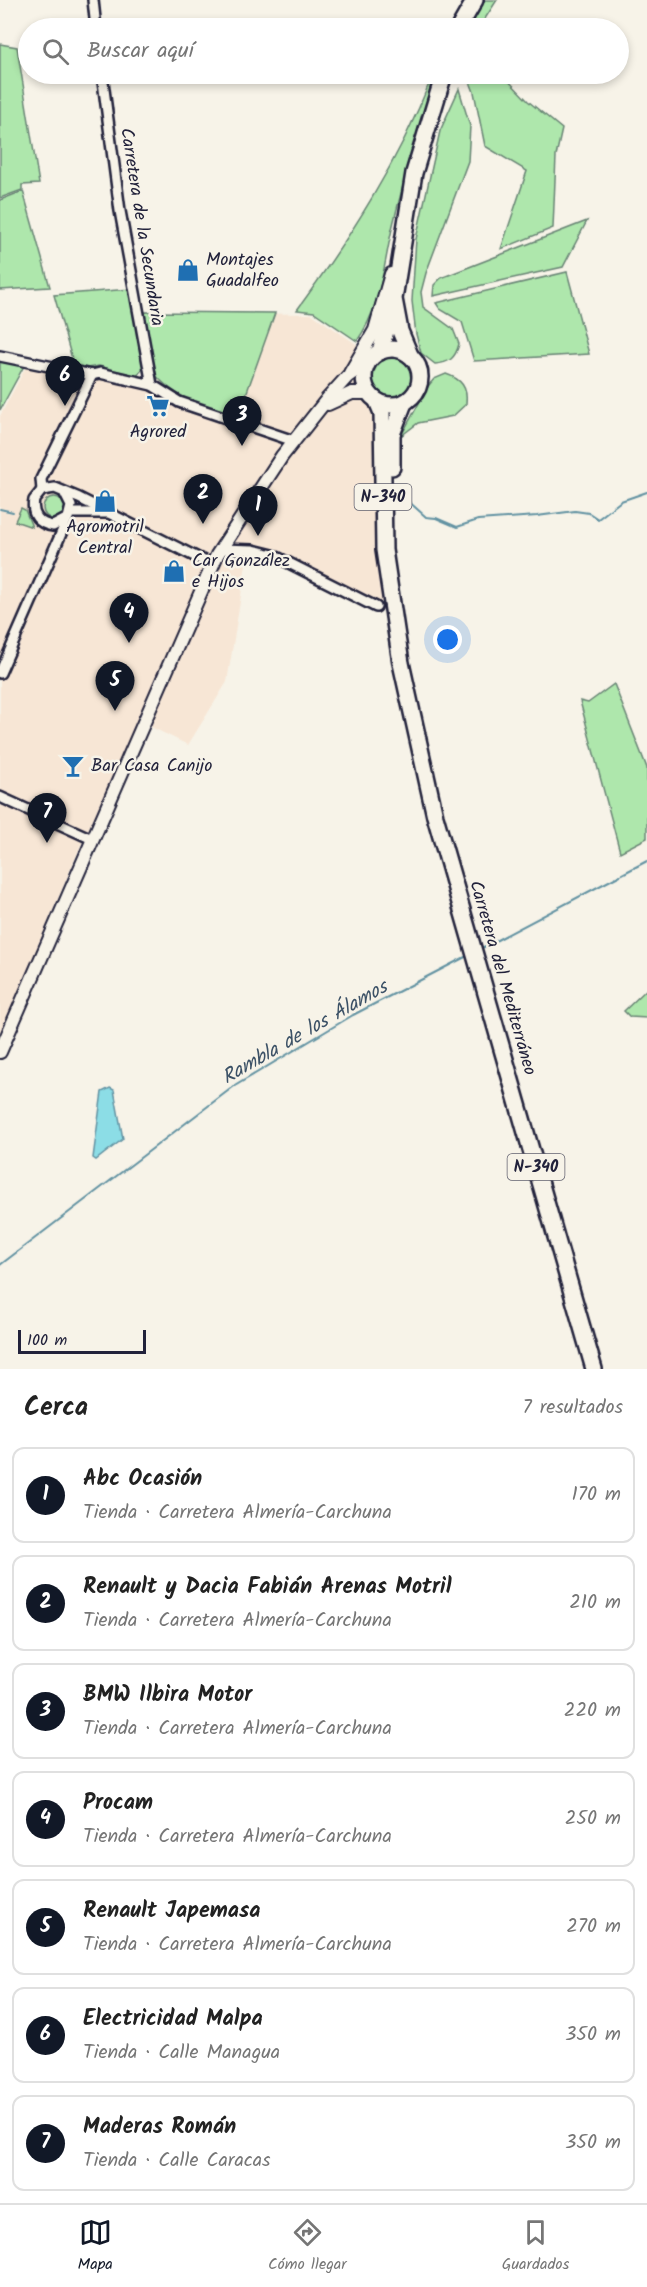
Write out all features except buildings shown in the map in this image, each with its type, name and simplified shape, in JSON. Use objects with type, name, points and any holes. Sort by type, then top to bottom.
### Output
[{"type":"highway","points":[[462,18],[467,0]]},
{"type":"highway","points":[[465,18],[475,0]]},
{"type":"highway","name":"N-340","points":[[373,397],[364,377],[389,328],[414,173],[441,84]]},
{"type":"highway","name":"N-340","points":[[394,299],[400,331],[410,355],[419,367],[420,383],[412,398],[404,403]]},
{"type":"highway","points":[[374,356],[395,349],[410,355]]},
{"type":"highway","points":[[373,397],[386,405],[404,403]]},
{"type":"highway","name":"Carretera del Mediterráneo","points":[[373,397],[382,413],[384,550],[413,725],[435,816],[594,1369]]},
{"type":"highway","name":"Carretera del Mediterráneo","points":[[391,593],[392,434],[404,403]]},
{"type":"main road","points":[[0,1052],[212,565],[273,469],[347,377],[375,330],[389,284],[397,238],[405,221]]},
{"type":"main road","points":[[347,377],[374,356]]},
{"type":"main road","points":[[321,408],[346,395],[373,397]]},
{"type":"street","points":[[93,0],[95,18]]},
{"type":"street","name":"Carretera de la Secundaria","points":[[103,84],[120,211],[152,385]]},
{"type":"street","points":[[0,356],[92,375],[100,373],[152,385],[179,402],[294,441]]},
{"type":"street","points":[[42,490],[41,479],[92,375]]},
{"type":"street","points":[[107,513],[69,516],[53,526],[45,525],[35,515],[34,500],[42,490],[55,488],[107,513],[212,565]]},
{"type":"street","points":[[0,673],[69,516],[71,506],[64,492]]},
{"type":"street","points":[[53,526],[56,543]]},
{"type":"street","points":[[221,549],[253,550],[273,555],[376,607]]},
{"type":"street","points":[[0,797],[92,839]]},
{"type":"shaded area","points":[[147,312],[312,314],[359,346],[380,412],[385,602],[362,603],[273,558],[248,552],[227,682],[188,745],[139,721],[81,845],[0,1034],[0,416],[30,359],[82,376],[159,382]]},
{"type":"green space","points":[[479,0],[497,0],[485,18],[471,18]]},
{"type":"green space","points":[[0,44],[17,47],[18,84],[23,84],[39,184],[22,185],[22,190],[0,198]]},
{"type":"green space","points":[[429,84],[436,84],[407,173],[376,301],[357,341],[314,312],[297,310],[372,199]]},
{"type":"green space","points":[[471,84],[512,84],[562,129],[556,156],[553,228],[501,249],[527,171],[485,146]]},
{"type":"green space","points":[[459,89],[470,126],[468,161],[421,292],[423,307],[453,329],[459,344],[451,359],[435,364],[421,353],[416,334],[412,301],[416,239],[440,131]]},
{"type":"green space","points":[[23,191],[50,287],[0,290],[0,200]]},
{"type":"green space","points":[[587,221],[563,267],[433,296],[434,285],[441,278]]},
{"type":"green space","points":[[567,272],[589,354],[474,361],[462,322],[440,309],[436,303]]},
{"type":"green space","points":[[131,289],[144,367],[137,376],[99,366],[87,368],[74,366],[54,295]]},
{"type":"green space","points":[[145,312],[275,313],[238,417],[181,396],[153,372],[142,315]]},
{"type":"green space","points":[[392,357],[400,358],[407,363],[412,370],[412,386],[407,393],[400,398],[392,399],[384,398],[377,393],[372,386],[371,378],[372,370],[377,363],[384,358]]},
{"type":"green space","points":[[0,360],[25,364],[0,410]]},
{"type":"green space","points":[[446,374],[456,378],[465,388],[466,404],[453,416],[418,423],[401,436],[429,385],[434,379]]},
{"type":"green space","points":[[54,497],[62,500],[65,508],[62,516],[54,519],[46,516],[43,508],[46,500]]},
{"type":"green space","points":[[21,508],[25,510],[32,527],[15,521]]},
{"type":"green space","points":[[614,684],[647,768],[647,838],[620,852],[580,701],[588,703]]},
{"type":"green space","points":[[647,989],[647,1018],[630,1017],[624,1011]]},
{"type":"water","points":[[110,1088],[114,1090],[123,1139],[96,1160],[93,1158],[102,1092]]},
{"type":"waterway","points":[[407,500],[426,517],[436,518],[457,527],[478,520],[575,511],[589,513],[598,519],[621,501],[647,492]]},
{"type":"waterway","points":[[0,509],[13,512]]},
{"type":"waterway","name":"Rambla de los Álamos","points":[[480,949],[647,861]]},
{"type":"waterway","name":"Rambla de los Álamos","points":[[0,1265],[233,1087],[353,1015],[469,955]]},
{"type":"place","name":"Montajes Guadalfeo","points":[[188,270]]},
{"type":"place","name":"Electricidad Malpa","points":[[65,406]]},
{"type":"place","name":"Agrored","points":[[158,406]]},
{"type":"place","name":"BMW Ilbira Motor","points":[[242,446]]},
{"type":"place","name":"Agromotril Central","points":[[105,501]]},
{"type":"place","name":"Renault y Dacia Fabián Arenas Motril","points":[[203,524]]},
{"type":"place","name":"Abc Ocasión","points":[[258,536]]},
{"type":"place","name":"Car González e Hijos","points":[[174,571]]},
{"type":"place","name":"Procam","points":[[129,643]]},
{"type":"place","name":"Renault Japemasa","points":[[115,711]]},
{"type":"place","name":"Bar Casa Canijo","points":[[73,766]]},
{"type":"place","name":"Maderas Román","points":[[47,843]]}]
